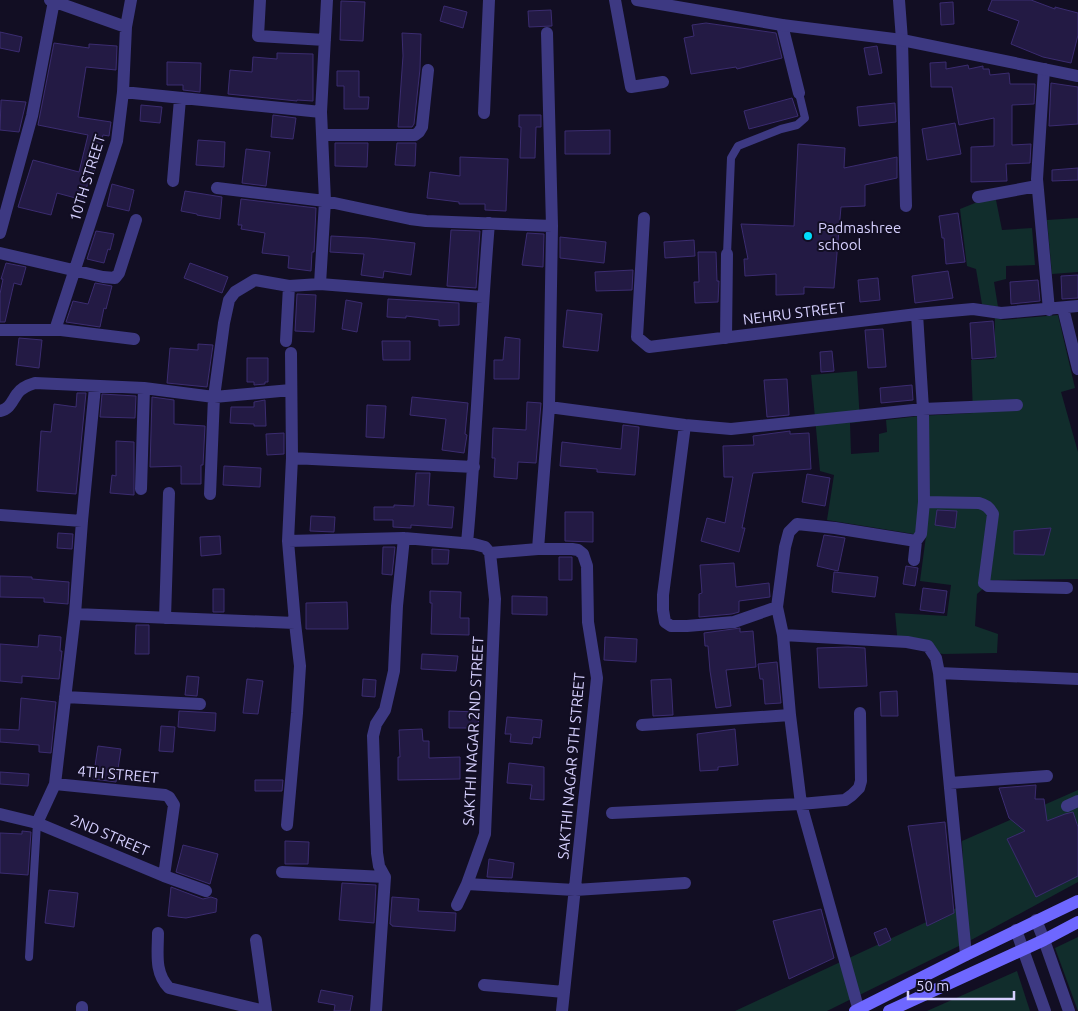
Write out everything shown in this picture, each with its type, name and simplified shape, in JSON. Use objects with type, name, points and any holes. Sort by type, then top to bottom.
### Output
[{"type":"main road","points":[[857,1010],[966,954],[1078,901]]},
{"type":"main road","points":[[889,1011],[1044,940],[1078,922]]},
{"type":"street","points":[[0,233],[32,116],[52,0],[126,27]]},
{"type":"street","name":"10TH STREET","points":[[55,330],[117,141],[123,92],[126,27],[131,0]]},
{"type":"street","points":[[260,0],[258,36],[325,40]]},
{"type":"street","points":[[320,284],[325,201],[321,112],[327,0]]},
{"type":"street","points":[[484,113],[489,0]]},
{"type":"street","points":[[615,0],[631,87],[663,82]]},
{"type":"street","points":[[636,0],[782,25],[902,40],[1078,76]]},
{"type":"street","points":[[898,0],[902,40],[906,206]]},
{"type":"street","points":[[782,25],[799,93]]},
{"type":"street","points":[[538,549],[549,406],[552,226],[548,33]]},
{"type":"street","points":[[1044,69],[1037,186],[1049,310]]},
{"type":"street","points":[[322,135],[415,135],[422,127],[428,70]]},
{"type":"street","points":[[123,92],[321,112]]},
{"type":"street","points":[[173,181],[180,99]]},
{"type":"street","points":[[978,197],[1037,186]]},
{"type":"street","points":[[216,188],[325,201],[426,221],[552,226]]},
{"type":"street","name":"NEHRU STREET","points":[[644,218],[637,337],[649,347],[917,314],[973,309],[1001,313],[1078,306]]},
{"type":"street","points":[[0,253],[109,279],[115,278],[119,272],[136,220]]},
{"type":"street","points":[[467,543],[474,466],[489,223]]},
{"type":"street","points":[[726,338],[727,254]]},
{"type":"street","points":[[210,494],[214,397],[224,323],[229,300],[235,292],[255,280],[289,286],[320,284],[483,297]]},
{"type":"street","points":[[287,826],[298,713],[300,666],[288,541],[292,458],[289,286]]},
{"type":"street","points":[[1063,308],[1078,369]]},
{"type":"street","points":[[914,560],[916,541],[921,534],[924,502],[923,409],[917,314]]},
{"type":"street","points":[[0,330],[55,330],[134,339]]},
{"type":"street","points":[[0,410],[4,410],[12,403],[25,386],[34,383],[144,388],[214,397],[291,390]]},
{"type":"street","points":[[37,823],[55,784],[75,614],[95,386]]},
{"type":"street","points":[[141,489],[144,388]]},
{"type":"street","points":[[549,406],[685,426],[731,429],[923,409],[1017,405]]},
{"type":"street","points":[[685,426],[663,595],[665,622],[671,626],[734,622],[777,608]]},
{"type":"street","points":[[292,458],[474,466]]},
{"type":"street","points":[[165,618],[169,493]]},
{"type":"street","points":[[924,502],[979,503],[985,504],[990,508],[993,514],[984,584],[988,586],[1067,588]]},
{"type":"street","points":[[0,515],[82,520]]},
{"type":"street","points":[[857,1010],[801,804],[790,715],[783,635],[777,608],[785,547],[789,532],[797,524],[836,528],[916,541]]},
{"type":"street","points":[[376,1011],[385,877],[379,866],[377,853],[373,736],[376,724],[385,710],[394,671],[397,606],[404,538]]},
{"type":"street","name":"SAKTHI NAGAR 9TH STREET","points":[[288,541],[404,538],[467,543],[485,547],[490,553],[538,549],[578,550],[583,554],[587,566],[588,622],[598,678],[562,1011]]},
{"type":"street","name":"SAKTHI NAGAR 2ND STREET","points":[[457,905],[467,884],[485,834],[496,599],[490,553]]},
{"type":"street","points":[[75,614],[295,623]]},
{"type":"street","points":[[783,635],[907,642],[928,646],[936,658],[966,954]]},
{"type":"street","points":[[939,673],[1078,678]]},
{"type":"street","points":[[65,697],[200,704]]},
{"type":"street","points":[[612,813],[801,804],[845,800],[859,788],[861,781],[860,713]]},
{"type":"street","points":[[642,726],[790,715]]},
{"type":"street","points":[[950,783],[1047,776]]},
{"type":"street","name":"4TH STREET","points":[[55,784],[164,794],[169,797],[174,805],[164,876]]},
{"type":"street","name":"2ND STREET","points":[[0,814],[37,823],[164,876],[206,891]]},
{"type":"street","points":[[282,872],[385,877]]},
{"type":"street","points":[[467,884],[576,890],[685,883]]},
{"type":"street","points":[[1036,920],[1069,1011]]},
{"type":"street","points":[[1016,930],[1045,1011]]},
{"type":"street","points":[[158,932],[158,970],[161,980],[169,988],[266,1011],[256,940]]},
{"type":"street","points":[[484,985],[564,992]]},
{"type":"lane","points":[[727,254],[731,158],[738,146],[780,129],[798,125],[805,118],[799,93]]},
{"type":"lane","points":[[29,957],[37,823]]},
{"type":"green space","points":[[996,200],[1002,230],[1032,228],[1035,265],[1006,266],[1006,279],[994,282],[998,307],[982,304],[976,269],[967,266],[960,209],[980,201]]},
{"type":"green space","points":[[1078,218],[1078,272],[1052,274],[1047,220]]},
{"type":"green space","points":[[1058,315],[1075,388],[1061,392],[1078,452],[1078,579],[993,580],[977,594],[975,626],[998,634],[997,653],[943,654],[898,645],[895,613],[947,616],[951,585],[920,581],[926,536],[827,520],[834,475],[820,471],[811,375],[857,371],[860,422],[850,423],[851,454],[879,452],[879,434],[887,432],[886,420],[973,413],[971,360],[994,359],[995,318],[1003,320]]},
{"type":"green space","points":[[1078,790],[1078,882],[973,939],[827,1011],[735,1011],[965,904],[962,841]]},
{"type":"green space","points":[[1078,937],[1078,1011],[1055,948]]},
{"type":"green space","points":[[1017,971],[1030,1011],[927,1011]]},
{"type":"building","points":[[992,0],[1031,0],[1055,9],[1055,7],[1078,13],[1078,35],[1071,63],[1043,57],[1011,44],[1019,21],[988,10]]},
{"type":"building","points":[[341,1],[365,2],[363,41],[340,40]]},
{"type":"building","points":[[953,2],[954,24],[941,25],[940,3]]},
{"type":"building","points":[[444,6],[467,12],[463,28],[440,21]]},
{"type":"building","points":[[551,10],[552,26],[529,27],[528,11]]},
{"type":"building","points":[[706,23],[776,33],[782,58],[737,69],[736,67],[691,74],[684,38],[694,36],[692,25]]},
{"type":"building","points":[[0,32],[22,37],[19,52],[0,48]]},
{"type":"building","points":[[402,33],[421,34],[420,69],[414,124],[412,127],[398,127],[403,56]]},
{"type":"building","points":[[54,43],[89,48],[89,44],[117,46],[116,70],[86,67],[78,117],[111,122],[109,136],[103,135],[94,173],[91,172],[83,200],[57,193],[51,215],[18,207],[33,160],[79,172],[88,135],[38,125]]},
{"type":"building","points":[[877,46],[882,73],[869,75],[864,48]]},
{"type":"building","points":[[277,53],[313,54],[313,101],[228,94],[230,70],[252,72],[253,57],[277,59]]},
{"type":"building","points":[[167,62],[201,63],[200,92],[183,90],[183,85],[167,85]]},
{"type":"building","points":[[946,62],[946,69],[968,65],[969,69],[983,66],[983,69],[989,69],[990,75],[1009,73],[1010,84],[1035,84],[1034,104],[1012,105],[1012,145],[1031,144],[1030,163],[1006,164],[1007,181],[971,182],[971,147],[994,146],[994,118],[959,125],[952,87],[931,87],[930,63]]},
{"type":"building","points":[[337,71],[359,71],[359,97],[369,97],[368,109],[344,109],[344,86],[337,86]]},
{"type":"building","points":[[1051,83],[1078,87],[1078,124],[1049,126]]},
{"type":"building","points":[[792,98],[798,116],[749,129],[744,111]]},
{"type":"building","points":[[1,100],[26,102],[19,132],[0,130]]},
{"type":"building","points":[[895,103],[896,122],[859,126],[857,107]]},
{"type":"building","points":[[141,105],[162,107],[160,123],[140,121]]},
{"type":"building","points":[[273,115],[296,118],[293,139],[271,137]]},
{"type":"building","points":[[519,115],[541,115],[541,127],[536,127],[535,158],[520,158],[521,127],[519,127]]},
{"type":"building","points":[[955,123],[961,154],[927,160],[922,129]]},
{"type":"building","points":[[610,130],[610,154],[565,154],[565,131]]},
{"type":"building","points":[[198,140],[225,142],[224,167],[196,165]]},
{"type":"building","points":[[335,143],[368,143],[367,167],[335,166]]},
{"type":"building","points":[[397,143],[416,143],[415,166],[395,165]]},
{"type":"building","points":[[798,144],[845,148],[844,168],[897,157],[897,178],[865,185],[865,206],[841,207],[834,288],[804,287],[804,294],[776,295],[776,274],[745,276],[744,259],[748,259],[741,224],[794,226]]},
{"type":"building","points":[[246,149],[270,152],[266,186],[242,183]]},
{"type":"building","points":[[460,157],[508,159],[506,211],[485,210],[485,204],[459,204],[459,202],[427,198],[430,172],[460,176]]},
{"type":"building","points":[[1078,168],[1078,180],[1052,181],[1052,170]]},
{"type":"building","points":[[112,184],[134,190],[129,211],[107,206]]},
{"type":"building","points":[[185,191],[222,197],[220,219],[181,211]]},
{"type":"building","points":[[241,199],[316,208],[311,271],[288,268],[289,256],[262,253],[265,233],[241,229],[242,225],[238,225]]},
{"type":"building","points":[[958,213],[965,262],[946,264],[944,238],[942,238],[939,216]]},
{"type":"building","points":[[451,230],[480,231],[476,288],[447,286]]},
{"type":"building","points":[[96,231],[114,234],[104,263],[87,259]]},
{"type":"building","points":[[527,233],[544,234],[543,267],[522,265]]},
{"type":"building","points":[[331,236],[415,243],[411,275],[384,271],[383,278],[361,275],[364,254],[330,252]]},
{"type":"building","points":[[560,237],[606,242],[604,263],[560,258]]},
{"type":"building","points":[[694,240],[695,256],[665,258],[664,242]]},
{"type":"building","points":[[698,252],[716,252],[717,281],[719,281],[718,302],[695,303],[694,282],[699,282]]},
{"type":"building","points":[[6,263],[26,267],[21,285],[14,283],[5,322],[0,322],[0,294],[3,279],[1,279]]},
{"type":"building","points":[[190,263],[228,277],[222,293],[184,278]]},
{"type":"building","points":[[633,270],[632,290],[596,291],[595,272]]},
{"type":"building","points":[[948,271],[953,298],[915,303],[912,276]]},
{"type":"building","points":[[1078,275],[1078,298],[1062,299],[1061,276]]},
{"type":"building","points":[[878,278],[880,300],[860,302],[858,280]]},
{"type":"building","points":[[1038,280],[1040,301],[1011,304],[1010,282]]},
{"type":"building","points":[[95,283],[112,286],[100,327],[66,322],[73,301],[88,304]]},
{"type":"building","points":[[297,294],[316,295],[314,332],[295,331]]},
{"type":"building","points":[[388,299],[459,303],[459,325],[439,326],[439,320],[406,316],[406,318],[387,317]]},
{"type":"building","points":[[346,300],[362,303],[357,332],[342,329]]},
{"type":"building","points":[[567,310],[602,314],[598,351],[563,347]]},
{"type":"building","points":[[993,321],[996,357],[972,359],[970,323]]},
{"type":"building","points":[[883,329],[886,367],[868,368],[865,330]]},
{"type":"building","points":[[505,337],[520,339],[519,379],[494,379],[494,360],[503,360]]},
{"type":"building","points":[[19,338],[42,340],[39,368],[16,365]]},
{"type":"building","points":[[382,341],[410,341],[410,360],[383,360]]},
{"type":"building","points":[[198,344],[213,345],[207,387],[167,383],[170,348],[198,350]]},
{"type":"building","points":[[832,351],[834,371],[821,372],[820,352]]},
{"type":"building","points":[[247,358],[268,358],[268,382],[254,385],[254,382],[247,382]]},
{"type":"building","points":[[787,379],[789,415],[767,417],[764,380]]},
{"type":"building","points":[[912,385],[913,400],[881,403],[880,388]]},
{"type":"building","points":[[77,393],[86,393],[76,494],[37,491],[41,431],[51,432],[54,404],[76,407]]},
{"type":"building","points":[[102,394],[136,396],[135,418],[100,417]]},
{"type":"building","points":[[152,397],[174,400],[174,424],[205,426],[201,484],[181,484],[181,466],[150,467]]},
{"type":"building","points":[[412,397],[468,403],[465,434],[467,435],[464,453],[442,450],[446,419],[410,415]]},
{"type":"building","points":[[265,400],[266,426],[230,423],[231,407],[254,407],[254,402]]},
{"type":"building","points":[[527,402],[541,403],[536,463],[518,462],[517,479],[494,477],[495,458],[492,458],[493,428],[526,430]]},
{"type":"building","points":[[367,405],[386,406],[384,438],[366,437]]},
{"type":"building","points":[[623,425],[639,427],[635,475],[597,472],[597,469],[560,466],[562,442],[621,449]]},
{"type":"building","points":[[790,431],[790,434],[809,433],[811,469],[753,473],[742,528],[745,528],[739,552],[701,541],[707,518],[725,523],[733,477],[724,477],[723,446],[754,445],[753,436]]},
{"type":"building","points":[[284,433],[284,454],[267,455],[266,434]]},
{"type":"building","points":[[116,441],[134,442],[134,495],[110,493],[112,475],[116,476]]},
{"type":"building","points":[[224,466],[261,468],[260,487],[223,485]]},
{"type":"building","points":[[416,473],[430,473],[428,505],[454,507],[452,528],[411,525],[411,528],[393,527],[393,520],[374,520],[374,507],[414,506]]},
{"type":"building","points":[[807,474],[830,478],[825,506],[802,502]]},
{"type":"building","points":[[937,510],[957,511],[955,528],[935,525]]},
{"type":"building","points":[[565,512],[593,512],[593,542],[565,541]]},
{"type":"building","points":[[311,516],[335,517],[334,532],[310,531]]},
{"type":"building","points":[[1051,528],[1044,555],[1014,554],[1014,531]]},
{"type":"building","points":[[58,533],[73,534],[72,549],[57,548]]},
{"type":"building","points":[[824,535],[845,538],[838,571],[817,566]]},
{"type":"building","points":[[220,536],[221,554],[201,556],[200,537]]},
{"type":"building","points":[[383,547],[395,547],[392,575],[382,574]]},
{"type":"building","points":[[432,549],[449,550],[448,564],[432,564]]},
{"type":"building","points":[[559,557],[572,557],[572,580],[559,580]]},
{"type":"building","points":[[734,563],[736,587],[769,583],[770,597],[739,601],[739,612],[732,614],[699,617],[699,594],[702,593],[700,565]]},
{"type":"building","points":[[906,566],[918,568],[915,586],[903,584]]},
{"type":"building","points":[[834,572],[878,577],[875,597],[832,592]]},
{"type":"building","points":[[0,576],[32,577],[32,579],[69,582],[68,604],[44,602],[44,598],[0,597]]},
{"type":"building","points":[[923,588],[947,591],[944,613],[920,610]]},
{"type":"building","points":[[213,589],[224,589],[224,612],[213,612]]},
{"type":"building","points":[[430,591],[461,592],[460,618],[469,618],[469,635],[431,634],[432,603],[430,603]]},
{"type":"building","points":[[512,596],[547,597],[547,615],[512,614]]},
{"type":"building","points":[[347,602],[348,629],[306,629],[306,603]]},
{"type":"building","points":[[136,625],[149,625],[149,654],[135,654]]},
{"type":"building","points":[[740,628],[740,632],[753,631],[756,667],[726,670],[731,706],[716,708],[708,646],[705,646],[704,633]]},
{"type":"building","points":[[39,635],[61,637],[60,651],[62,651],[59,679],[22,676],[22,683],[0,681],[0,644],[38,647]]},
{"type":"building","points":[[605,637],[637,639],[636,662],[604,660]]},
{"type":"building","points":[[817,648],[865,648],[867,686],[819,688]]},
{"type":"building","points":[[422,654],[458,656],[456,671],[421,669]]},
{"type":"building","points":[[777,662],[781,703],[765,704],[763,679],[760,679],[758,664]]},
{"type":"building","points":[[187,676],[199,677],[197,696],[185,695]]},
{"type":"building","points":[[247,679],[263,681],[258,714],[243,713]]},
{"type":"building","points":[[363,679],[376,680],[375,697],[362,696]]},
{"type":"building","points":[[671,679],[673,715],[653,716],[651,680]]},
{"type":"building","points":[[897,691],[898,716],[881,716],[880,692]]},
{"type":"building","points":[[21,698],[56,702],[51,753],[39,752],[39,745],[0,742],[0,729],[19,730]]},
{"type":"building","points":[[179,711],[216,713],[215,731],[178,727]]},
{"type":"building","points":[[449,711],[479,712],[478,728],[449,728]]},
{"type":"building","points":[[507,717],[542,720],[540,738],[533,737],[532,744],[510,742],[511,734],[505,734]]},
{"type":"building","points":[[161,726],[175,727],[173,752],[159,751]]},
{"type":"building","points":[[422,729],[423,741],[429,741],[429,758],[460,757],[460,779],[398,780],[398,757],[400,757],[399,730]]},
{"type":"building","points":[[735,729],[738,765],[718,767],[718,770],[700,771],[697,734]]},
{"type":"building","points":[[98,746],[121,749],[116,782],[93,779]]},
{"type":"building","points":[[509,763],[544,767],[544,800],[530,799],[532,785],[507,783]]},
{"type":"building","points":[[0,772],[29,774],[28,786],[0,784]]},
{"type":"building","points":[[255,780],[283,780],[282,791],[255,791]]},
{"type":"building","points":[[1036,785],[1035,799],[1044,799],[1047,821],[1073,812],[1078,827],[1078,876],[1036,897],[1007,839],[1025,831],[1009,818],[999,788]]},
{"type":"building","points":[[945,822],[954,913],[927,926],[908,826]]},
{"type":"building","points":[[22,831],[31,832],[28,875],[0,873],[0,833],[22,834]]},
{"type":"building","points":[[285,841],[309,842],[308,864],[285,864]]},
{"type":"building","points":[[183,845],[218,854],[210,884],[176,872]]},
{"type":"building","points":[[489,859],[514,863],[512,878],[487,877]]},
{"type":"building","points":[[342,883],[376,885],[374,923],[339,920]]},
{"type":"building","points":[[171,887],[203,899],[211,897],[217,899],[216,912],[186,918],[168,916]]},
{"type":"building","points":[[49,890],[78,893],[74,927],[45,923]]},
{"type":"building","points":[[392,897],[419,899],[418,911],[456,913],[455,931],[392,926],[390,924]]},
{"type":"building","points":[[821,909],[834,958],[789,979],[773,921]]},
{"type":"building","points":[[886,928],[891,940],[879,946],[874,933]]},
{"type":"building","points":[[321,990],[353,996],[350,1011],[334,1011],[335,1005],[318,1002]]},
{"type":"place","name":"Padmashree school","points":[[808,236]]}]
